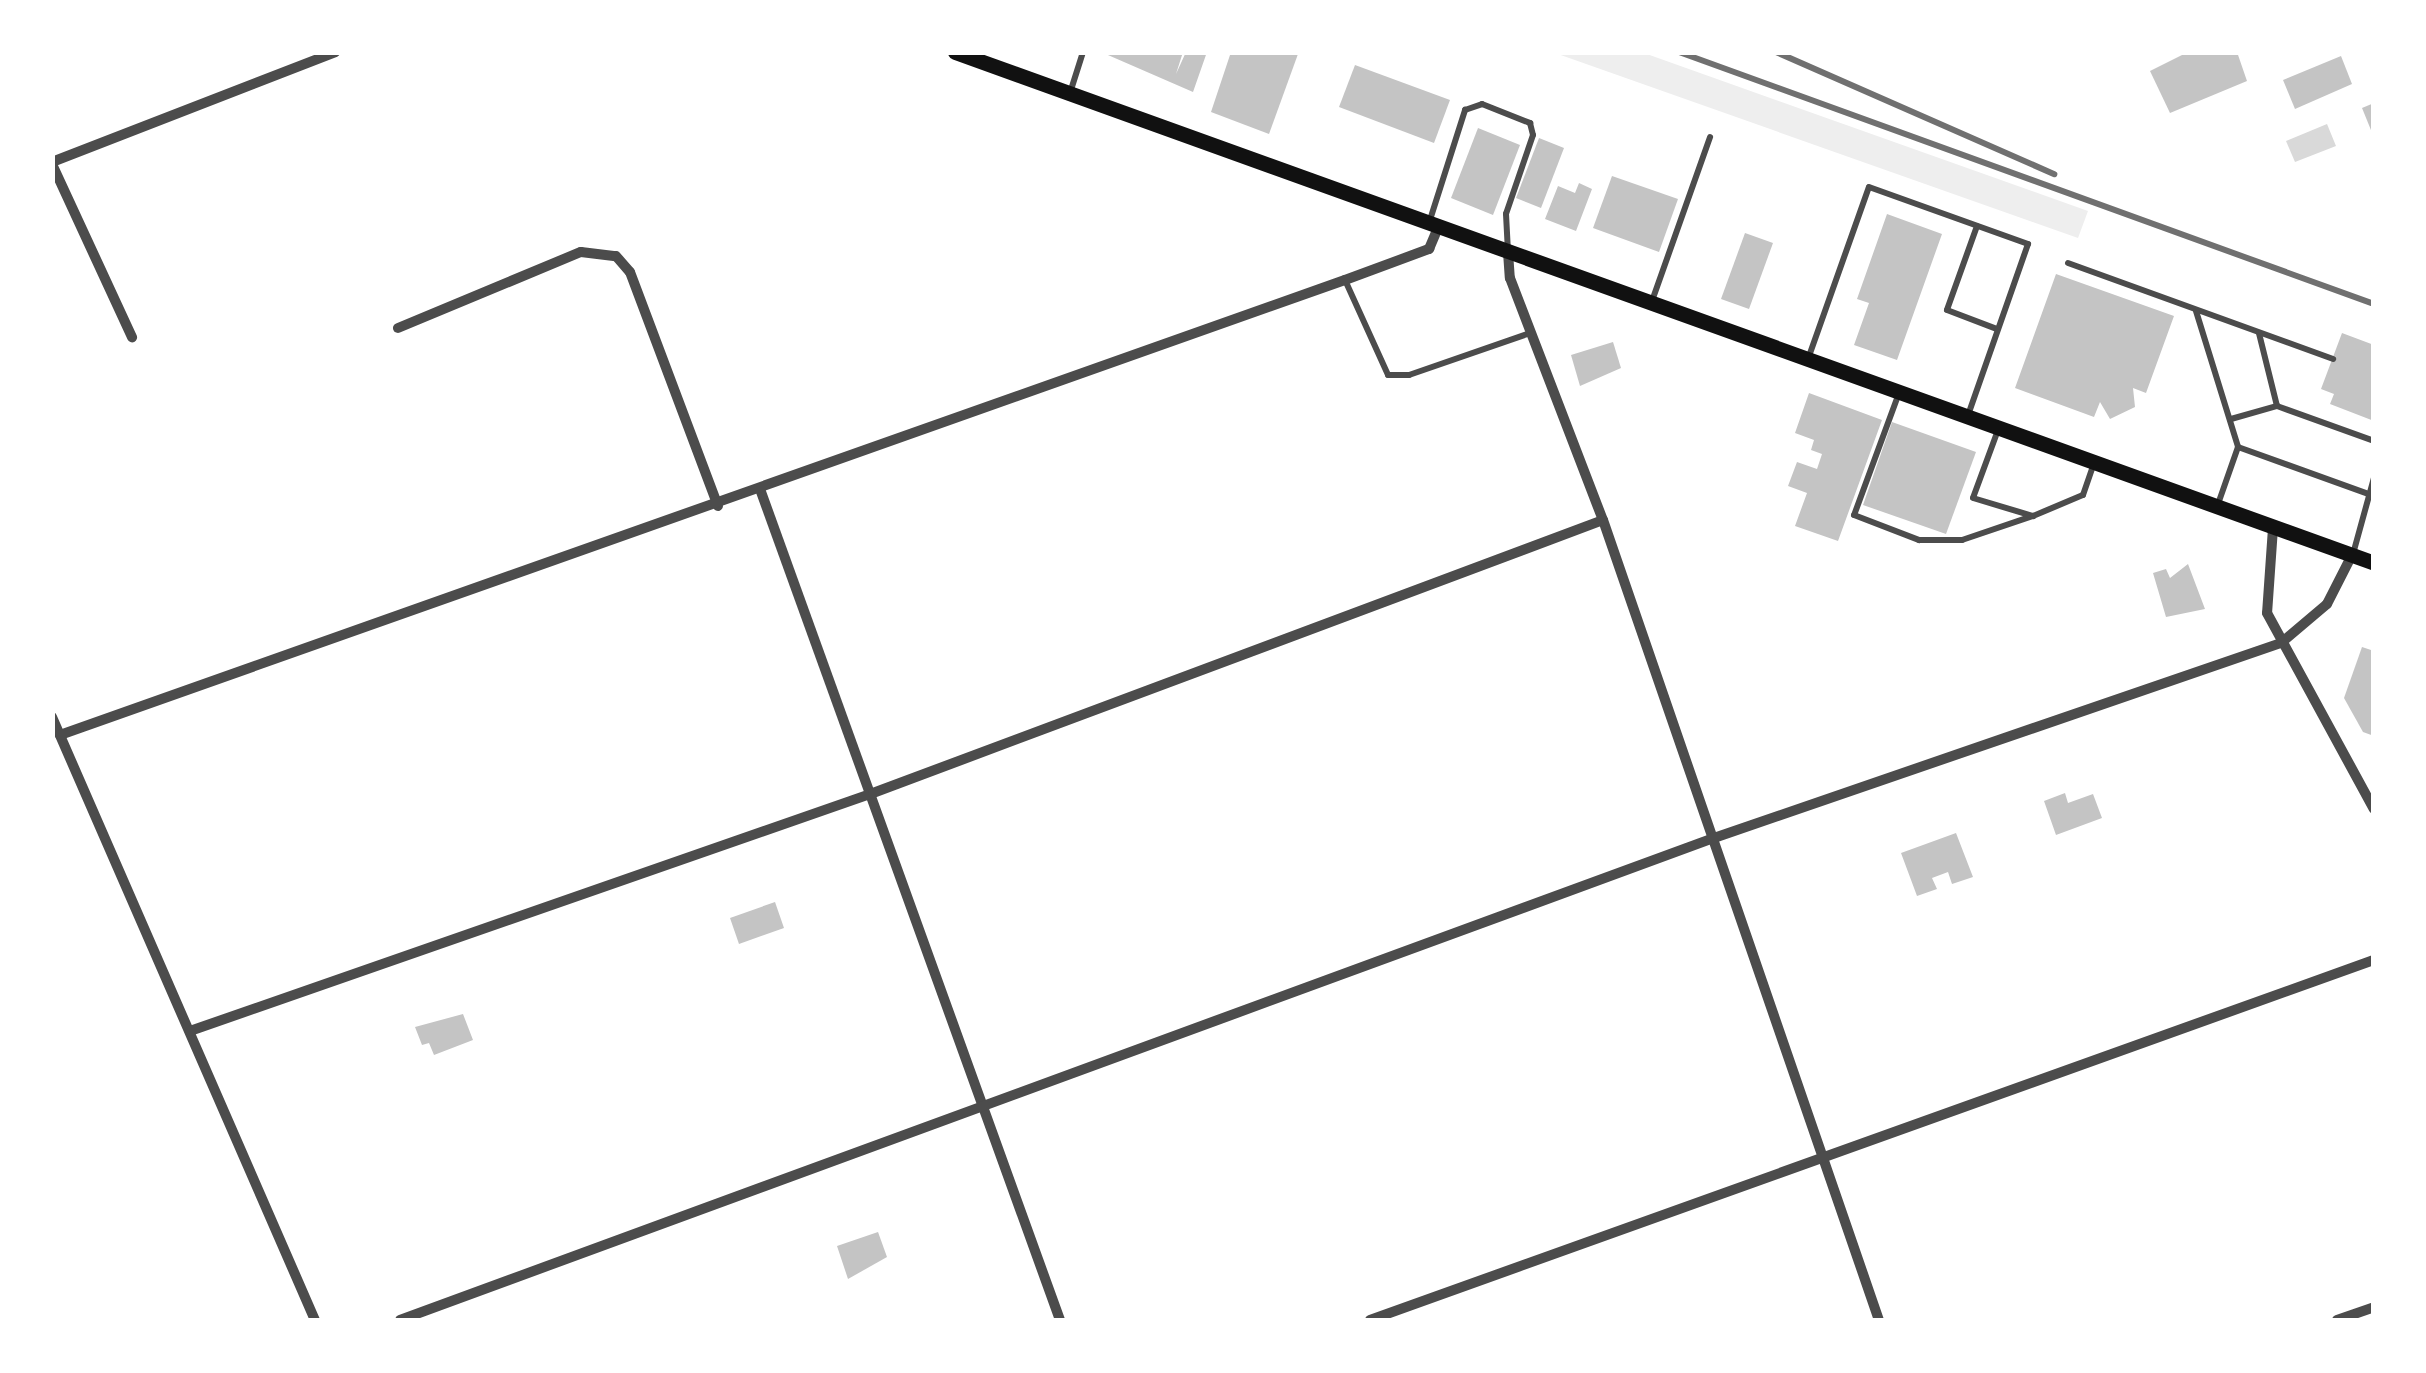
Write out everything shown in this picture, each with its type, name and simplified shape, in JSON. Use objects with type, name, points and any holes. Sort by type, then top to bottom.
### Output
[{"type":"main road","points":[[955,52],[990,58],[1070,94],[2374,563]]},
{"type":"street","points":[[132,337],[52,163],[335,52]]},
{"type":"street","points":[[60,735],[718,506],[1429,249],[1433,226]]},
{"type":"street","points":[[398,328],[580,252],[616,256],[630,272],[718,506]]},
{"type":"street","points":[[1508,252],[1510,278],[1604,520],[1820,1159],[1879,1320]]},
{"type":"street","points":[[760,489],[874,792],[1060,1320]]},
{"type":"street","points":[[190,1031],[874,792],[1604,520]]},
{"type":"street","points":[[2273,528],[2267,613],[2374,810]]},
{"type":"street","points":[[400,1320],[1712,839],[2282,643],[2327,604],[2352,555]]},
{"type":"street","points":[[52,717],[315,1320]]},
{"type":"street","points":[[1370,1320],[2374,960]]},
{"type":"street","points":[[2337,1320],[2374,1307]]},
{"type":"lane","points":[[1070,94],[1084,52]]},
{"type":"lane","points":[[1433,226],[1464,110],[1482,104],[1530,124],[1534,136],[1506,214],[1508,252]]},
{"type":"lane","points":[[1652,302],[1710,137]]},
{"type":"lane","points":[[1808,359],[1869,187],[2028,244],[1968,416]]},
{"type":"lane","points":[[1977,226],[1947,310],[1997,329]]},
{"type":"lane","points":[[2068,263],[2333,358]]},
{"type":"lane","points":[[1345,280],[1388,376],[1408,375],[1532,332]]},
{"type":"lane","points":[[2196,310],[2238,447],[2217,507]]},
{"type":"lane","points":[[2258,332],[2277,406]]},
{"type":"lane","points":[[1899,392],[1854,516],[1919,540],[1962,540],[2083,495],[2094,463]]},
{"type":"lane","points":[[2231,419],[2277,406],[2374,442]]},
{"type":"lane","points":[[1999,428],[1973,498],[2033,516]]},
{"type":"lane","points":[[2238,447],[2371,496]]},
{"type":"lane","points":[[2352,555],[2374,478]]},
{"type":"shaded area","points":[[1555,53],[1644,53],[2088,211],[2078,238]]},
{"type":"shaded area","points":[[2327,124],[2336,146],[2295,162],[2286,141]]},
{"type":"building","points":[[1101,52],[1183,52],[1176,74],[1186,52],[1207,52],[1193,92]]},
{"type":"building","points":[[1231,52],[1298,54],[1269,134],[1211,112]]},
{"type":"building","points":[[2188,52],[2237,52],[2247,81],[2170,113],[2150,71]]},
{"type":"building","points":[[2341,56],[2352,84],[2295,109],[2283,80]]},
{"type":"building","points":[[1355,65],[1450,100],[1434,143],[1339,107]]},
{"type":"building","points":[[2374,103],[2374,135],[2373,135],[2362,108]]},
{"type":"building","points":[[1478,128],[1520,145],[1493,215],[1451,198]]},
{"type":"building","points":[[1539,138],[1564,148],[1541,208],[1516,198]]},
{"type":"building","points":[[1612,176],[1678,199],[1659,252],[1593,228]]},
{"type":"building","points":[[1579,183],[1592,189],[1576,231],[1545,219],[1558,186],[1575,193]]},
{"type":"building","points":[[1887,214],[1942,234],[1897,360],[1854,345],[1869,303],[1857,299]]},
{"type":"building","points":[[1745,233],[1773,243],[1749,309],[1721,299]]},
{"type":"building","points":[[2056,274],[2174,316],[2146,393],[2133,388],[2135,407],[2110,419],[2100,402],[2094,417],[2015,388]]},
{"type":"building","points":[[2342,333],[2374,345],[2374,421],[2330,404],[2334,394],[2321,389]]},
{"type":"building","points":[[1613,342],[1621,368],[1580,386],[1571,355]]},
{"type":"building","points":[[1809,393],[1882,420],[1838,541],[1795,526],[1807,493],[1788,486],[1797,462],[1817,469],[1822,454],[1811,450],[1814,440],[1795,433]]},
{"type":"building","points":[[1892,422],[1976,452],[1946,534],[1863,505]]},
{"type":"building","points":[[2188,564],[2205,609],[2166,617],[2153,573],[2166,569],[2170,578]]},
{"type":"building","points":[[2362,647],[2374,651],[2374,736],[2363,732],[2344,698]]},
{"type":"building","points":[[2065,793],[2068,803],[2093,794],[2102,818],[2056,835],[2044,801]]},
{"type":"building","points":[[1956,833],[1973,877],[1952,884],[1948,872],[1932,878],[1937,889],[1917,896],[1901,853]]},
{"type":"building","points":[[775,902],[784,928],[739,944],[730,918]]},
{"type":"building","points":[[463,1014],[473,1040],[434,1055],[429,1043],[422,1045],[415,1027]]},
{"type":"building","points":[[878,1232],[887,1257],[848,1279],[837,1246]]},
{"type":"railway","points":[[1679,52],[2374,304]]},
{"type":"railway","points":[[1776,52],[2054,174]]}]
